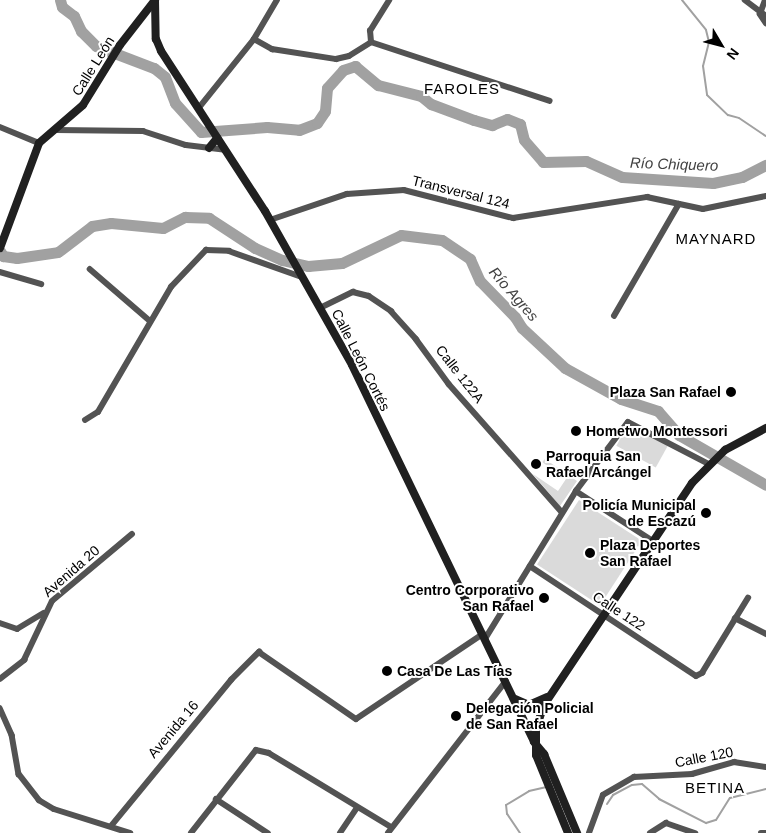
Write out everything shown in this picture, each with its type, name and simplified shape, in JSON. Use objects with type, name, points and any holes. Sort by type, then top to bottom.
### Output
[{"type":"main road","name":"Calle León","points":[[39,143],[83,105],[120,45],[155,0]]},
{"type":"main road","name":"Calle León Cortés","points":[[155,0],[155,18],[161,50],[270,220],[352,365],[515,698],[534,742],[536,754],[568,833]]},
{"type":"main road","points":[[144,13],[155,18]]},
{"type":"main road","points":[[209,148],[217,137]]},
{"type":"main road","points":[[1,247],[39,143]]},
{"type":"main road","points":[[534,742],[539,717],[550,694],[653,541],[711,462],[725,450],[766,428]]},
{"type":"main road","points":[[515,698],[529,705],[537,704],[550,694]]},
{"type":"main road","points":[[539,717],[543,751]]},
{"type":"main road","name":"Calle León Cortés","points":[[534,742],[543,751],[577,833]]},
{"type":"street","points":[[198,109],[254,39],[277,0]]},
{"type":"street","points":[[371,42],[370,31],[389,0]]},
{"type":"street","points":[[745,0],[763,15]]},
{"type":"street","points":[[765,0],[763,15],[766,23]]},
{"type":"street","points":[[254,39],[272,49],[336,59],[349,56],[371,42]]},
{"type":"street","points":[[371,42],[550,101]]},
{"type":"street","points":[[0,127],[39,143]]},
{"type":"street","points":[[56,130],[143,130],[186,145],[225,150]]},
{"type":"street","name":"Transversal 124","points":[[270,220],[347,194],[404,190],[513,218],[647,197],[703,209],[766,196]]},
{"type":"street","points":[[614,316],[679,204]]},
{"type":"street","points":[[84,420],[98,412],[149,320],[171,287],[206,250],[229,252],[304,278]]},
{"type":"street","points":[[90,269],[149,320]]},
{"type":"street","points":[[0,272],[41,284]]},
{"type":"street","name":"Calle 122A","points":[[320,308],[353,292],[369,296],[391,311],[416,339],[449,384],[562,512]]},
{"type":"street","points":[[484,636],[576,491],[628,422],[711,462]]},
{"type":"street","points":[[576,491],[653,541]]},
{"type":"street","name":"Avenida 20","points":[[0,679],[24,660],[33,647],[45,613],[52,601],[132,534]]},
{"type":"street","name":"Calle 122","points":[[530,566],[696,676],[702,673],[735,618]]},
{"type":"street","points":[[748,598],[735,618],[766,634]]},
{"type":"street","points":[[0,623],[17,628],[45,613]]},
{"type":"street","name":"Avenida 16","points":[[112,825],[224,688],[259,652],[356,719],[484,636]]},
{"type":"street","points":[[191,833],[250,754],[263,750],[390,830],[506,681]]},
{"type":"street","points":[[0,708],[12,734],[18,774],[39,800],[54,809],[112,825],[130,833]]},
{"type":"street","name":"Calle 120","points":[[589,833],[603,795],[634,777],[682,776],[734,762],[766,767]]},
{"type":"street","points":[[216,799],[268,833]]},
{"type":"street","points":[[340,833],[356,808]]},
{"type":"street","points":[[651,831],[672,823],[695,833]]},
{"type":"street","points":[[761,833],[766,833]]},
{"type":"shaded area","points":[[629,423],[668,445],[656,468],[616,446]]},
{"type":"shaded area","points":[[545,459],[577,481],[560,506],[533,474],[558,491],[566,479],[542,462]]},
{"type":"shaded area","name":"Plaza Deportes San Rafael","points":[[579,500],[642,541],[600,605],[537,565]]},
{"type":"waterway","name":"Río Chiquero","points":[[60,0],[62,7],[74,16],[81,31],[96,46],[154,68],[165,77],[175,103],[201,132],[267,127],[299,130],[317,123],[325,111],[327,88],[343,70],[355,66],[378,85],[421,96],[431,104],[474,120],[492,125],[507,119],[520,124],[524,140],[543,162],[586,161],[622,177],[713,183],[742,177],[766,165]]},
{"type":"waterway","points":[[682,0],[706,30],[709,42],[703,66],[707,95],[728,115],[739,118],[766,136]]},
{"type":"waterway","name":"Río Agres","points":[[0,251],[3,256],[17,258],[58,252],[92,226],[111,223],[163,228],[185,217],[209,218],[255,248],[282,260],[308,266],[342,263],[401,235],[442,240],[470,259],[480,281],[515,317],[522,328],[565,368],[621,399],[658,411],[679,435],[766,485]]},
{"type":"waterway","points":[[607,804],[613,795],[632,785],[642,784],[659,799],[706,823],[716,820],[730,798],[766,789]]},
{"type":"waterway","points":[[520,833],[507,814],[506,805],[529,791],[547,787]]},
{"type":"place","name":"Plaza San Rafael","points":[[731,392]]},
{"type":"place","name":"Hometwo Montessori","points":[[576,431]]},
{"type":"place","name":"Parroquia San Rafael Arcángel","points":[[536,464]]},
{"type":"place","name":"Policía Municipal de Escazú","points":[[706,513]]},
{"type":"place","name":"Plaza Deportes San Rafael","points":[[590,553]]},
{"type":"place","name":"Centro Corporativo San Rafael","points":[[544,598]]},
{"type":"place","name":"Casa De Las Tías","points":[[387,671]]},
{"type":"place","name":"Delegación Policial de San Rafael","points":[[456,716]]},
{"type":"district","name":"FAROLES","points":[[462,89]]},
{"type":"district","name":"MAYNARD","points":[[716,239]]},
{"type":"district","name":"BETINA","points":[[715,788]]}]
